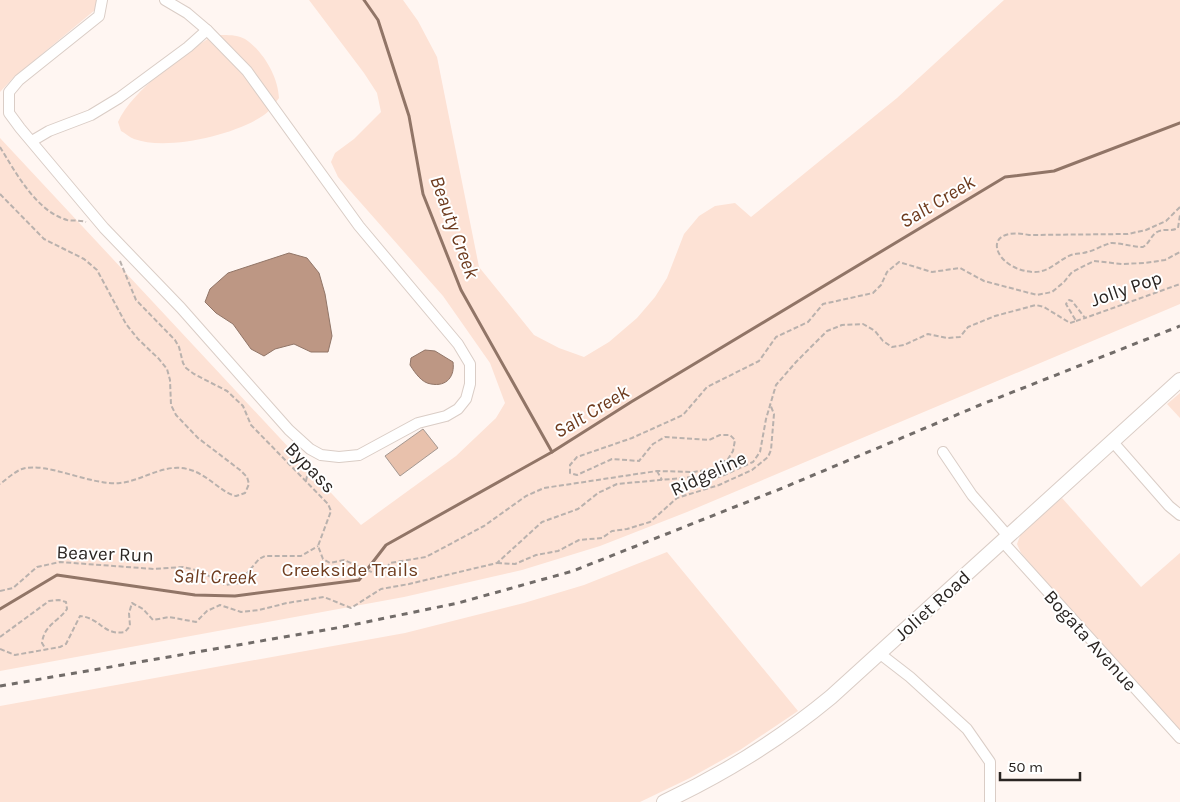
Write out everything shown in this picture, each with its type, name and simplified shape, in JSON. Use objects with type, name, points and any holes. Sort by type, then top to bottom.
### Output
[{"type":"main road","name":"Joliet Road","points":[[664,802],[705,783],[749,758],[794,727],[831,697],[1180,380]]},
{"type":"street","points":[[102,0],[99,16],[20,80],[9,92],[9,113],[104,228],[181,308],[290,430],[310,449],[321,454],[339,457],[359,456],[418,424],[446,416],[458,410],[466,399],[470,384],[470,364],[458,344],[359,226],[247,72],[207,30],[187,13],[165,0]]},
{"type":"street","points":[[32,141],[49,131],[91,116],[119,98],[188,47],[207,30]]},
{"type":"street","points":[[1112,441],[1169,506],[1180,515]]},
{"type":"street","name":"Bogata Avenue","points":[[943,452],[1005,539],[1180,738]]},
{"type":"street","points":[[879,653],[910,677],[967,729],[990,762],[990,802]]},
{"type":"path","points":[[0,147],[26,189],[55,215],[68,220],[85,222],[90,225]]},
{"type":"path","points":[[0,194],[44,239],[84,259],[96,270],[126,324],[138,340],[167,369],[170,380],[171,405],[176,415],[198,438],[240,470],[247,477],[249,484],[245,493],[236,496],[227,493],[201,474],[181,468],[165,469],[130,481],[114,483],[29,467],[18,471],[0,484]]},
{"type":"path","name":"Jolly Pop","points":[[1180,207],[1166,221],[1146,230],[1128,234],[1029,235],[1015,232],[1006,234],[999,238],[997,251],[1002,260],[1018,269],[1034,272],[1047,270],[1072,255],[1086,253],[1110,242],[1143,247],[1148,244],[1158,231],[1172,231],[1178,228],[1180,215]]},
{"type":"path","name":"Jolly Pop","points":[[657,471],[694,472],[711,469],[728,459],[733,452],[735,440],[730,435],[720,434],[709,440],[665,437],[653,444],[639,461],[612,460],[577,475],[570,473],[570,465],[577,457],[632,438],[683,415],[707,387],[759,361],[776,337],[808,322],[823,304],[873,293],[881,285],[887,272],[899,262],[932,272],[960,268],[984,281],[1037,295],[1052,292],[1072,272],[1094,261],[1122,264],[1145,263],[1165,260],[1180,252]]},
{"type":"path","name":"Bypass","points":[[117,256],[136,300],[175,340],[186,368],[227,391],[243,406],[251,425],[328,504],[331,511],[318,546]]},
{"type":"path","name":"Jolly Pop","points":[[497,563],[542,522],[578,509],[598,493],[617,484],[693,476],[705,481],[722,476],[753,462],[760,452],[776,385],[827,331],[842,325],[862,324],[875,331],[892,347],[904,345],[928,334],[947,338],[960,337],[968,328],[995,316],[1036,306],[1044,307],[1070,323],[1076,321],[1066,304],[1069,300],[1072,301],[1085,318],[1180,284]]},
{"type":"path","points":[[1076,321],[1085,318]]},
{"type":"path","name":"Ridgeline","points":[[46,649],[66,644],[80,616],[90,617],[112,633],[125,632],[130,626],[129,613],[132,603],[143,609],[153,620],[169,617],[196,622],[206,611],[220,605],[241,612],[324,597],[351,608],[381,589],[497,563],[516,564],[558,550],[579,540],[602,538],[612,531],[627,529],[650,522],[678,498],[719,485],[752,470],[768,457],[771,450],[774,414],[770,404]]},
{"type":"path","points":[[306,481],[310,449]]},
{"type":"path","points":[[318,546],[323,560],[330,563],[344,560],[376,574],[382,573],[390,563],[426,557],[484,526],[526,496],[544,488],[657,471],[662,480]]},
{"type":"path","name":"Beaver Run","points":[[0,591],[13,588],[37,567],[60,562],[154,568],[183,567],[200,571],[225,585],[239,583],[259,559],[265,556],[301,556],[318,546]]},
{"type":"path","points":[[0,637],[49,600],[66,602],[67,609],[62,617],[45,630],[42,644],[46,649],[15,655],[0,649]]},
{"type":"green space","points":[[0,0],[107,0],[13,78],[0,92]]},
{"type":"green space","name":"Creekside Trails","points":[[309,0],[403,0],[418,21],[437,57],[479,267],[534,335],[559,348],[584,357],[609,342],[637,318],[655,297],[667,278],[684,234],[699,216],[715,206],[735,203],[751,217],[897,98],[1004,0],[1180,0],[1180,304],[687,512],[600,546],[522,570],[404,597],[0,671],[0,138],[361,525],[456,456],[496,418],[505,403],[490,363],[443,296],[338,177],[331,162],[335,153],[354,139],[381,112],[377,93]]},
{"type":"green space","points":[[214,35],[242,37],[252,44],[263,57],[273,73],[279,98],[268,111],[264,115],[236,129],[219,135],[182,142],[148,142],[134,139],[121,131],[118,122],[135,97],[174,62]]},
{"type":"green space","points":[[1180,393],[1180,418],[1167,404]]},
{"type":"green space","points":[[1062,498],[1141,587],[1180,553],[1180,736],[1021,553],[1017,544],[1021,533]]},
{"type":"green space","points":[[667,552],[798,711],[740,750],[690,778],[640,802],[0,802],[0,706],[405,633],[524,603],[584,585]]},
{"type":"shaded area","points":[[289,253],[307,258],[319,273],[325,294],[332,336],[328,352],[311,352],[294,344],[275,349],[264,356],[251,349],[233,324],[216,313],[205,302],[210,289],[228,273]]},
{"type":"shaded area","points":[[425,350],[435,351],[453,362],[453,372],[446,382],[437,384],[425,382],[410,365],[411,358]]},
{"type":"building","points":[[423,429],[438,448],[400,476],[385,456]]},
{"type":"waterway","name":"Beauty Creek","points":[[364,0],[378,20],[409,116],[423,194],[461,290],[552,452]]},
{"type":"waterway","name":"Salt Creek","points":[[0,609],[57,575],[195,595],[235,596],[359,580],[386,545],[552,452],[631,402],[1005,177],[1054,171],[1180,123]]},
{"type":"railway","points":[[0,686],[342,627],[458,603],[573,571],[785,487],[980,405],[1180,326]]}]
